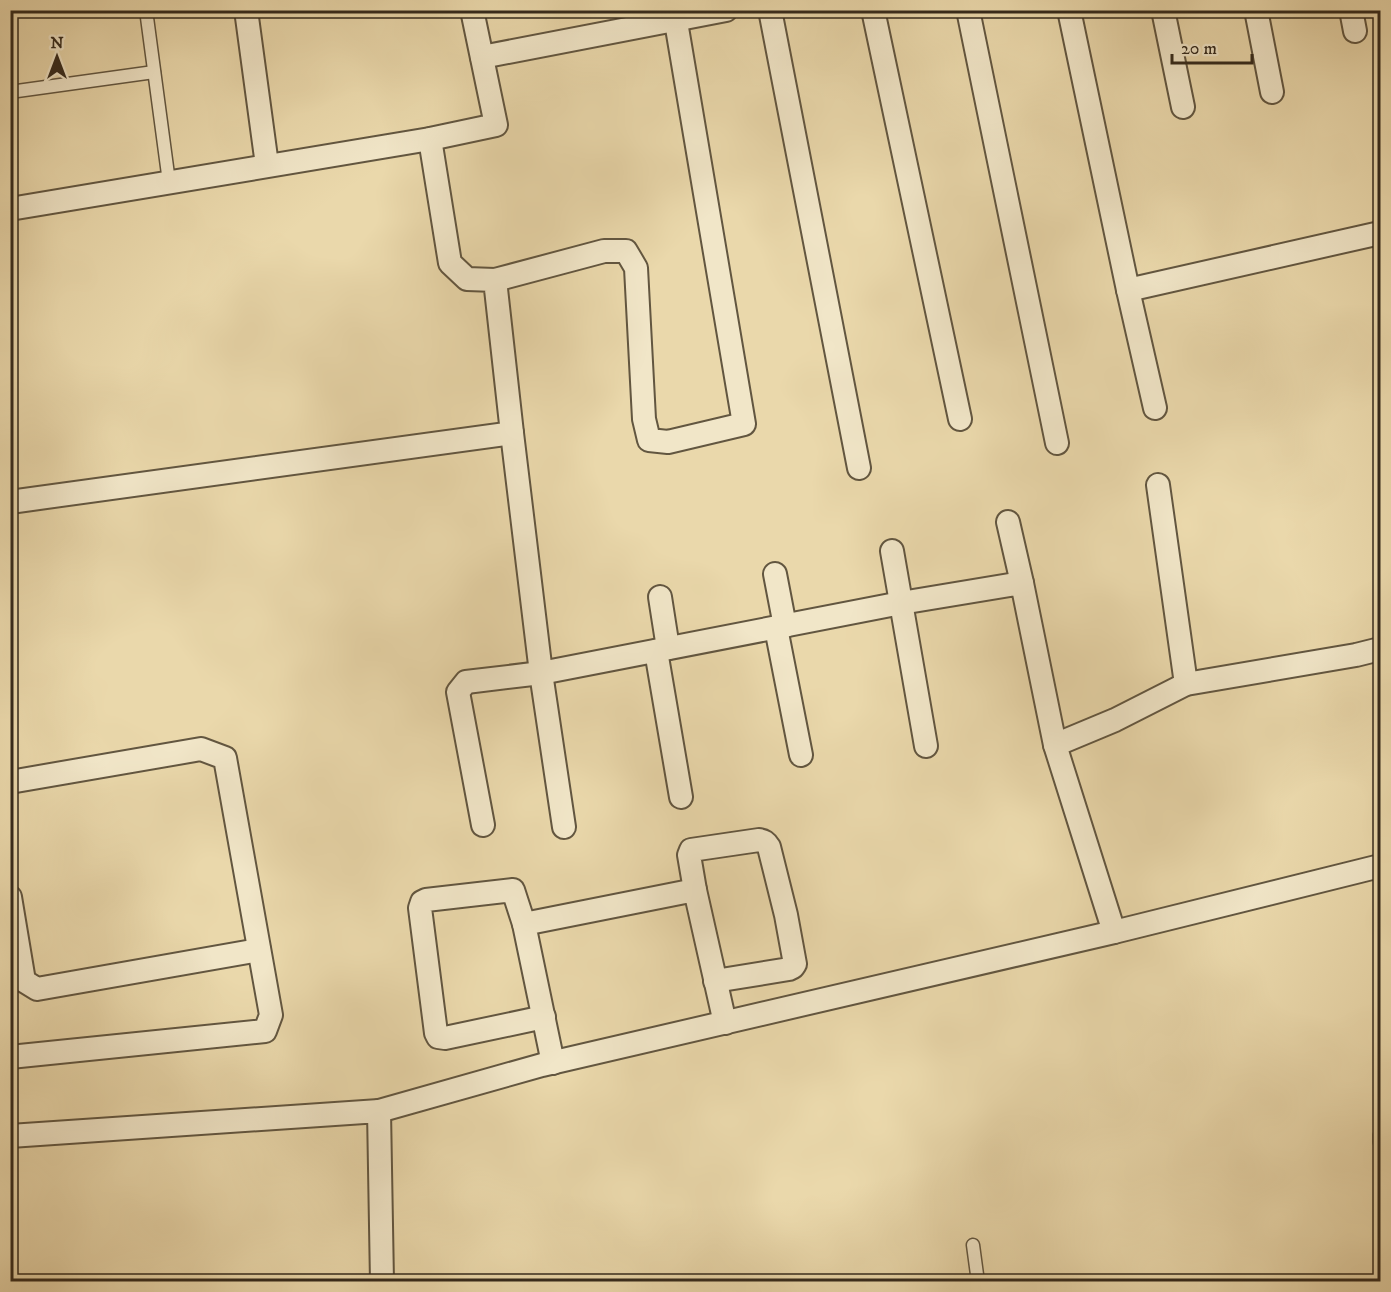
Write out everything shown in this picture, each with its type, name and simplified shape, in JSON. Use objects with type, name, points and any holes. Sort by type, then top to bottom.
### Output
[{"type":"street","points":[[246,10],[267,165]]},
{"type":"street","points":[[10,208],[430,139],[496,125],[472,10]]},
{"type":"street","points":[[482,57],[675,15],[726,10]]},
{"type":"street","points":[[770,10],[859,468]]},
{"type":"street","points":[[873,10],[960,419]]},
{"type":"street","points":[[968,10],[1057,443]]},
{"type":"street","points":[[1069,10],[1155,408]]},
{"type":"street","points":[[1163,10],[1183,107]]},
{"type":"street","points":[[1256,10],[1272,92]]},
{"type":"street","points":[[430,139],[450,263],[467,279],[495,280],[604,251],[626,251],[636,268],[644,419],[649,440],[668,442],[744,423],[675,15]]},
{"type":"street","points":[[1128,290],[1380,233]]},
{"type":"street","points":[[495,280],[541,673],[564,827]]},
{"type":"street","points":[[10,502],[512,433]]},
{"type":"street","points":[[1158,485],[1186,684]]},
{"type":"street","points":[[1008,522],[1055,745],[1114,932]]},
{"type":"street","points":[[892,551],[926,746]]},
{"type":"street","points":[[775,574],[801,755]]},
{"type":"street","points":[[483,825],[458,692],[466,682],[541,673],[901,603],[1022,583]]},
{"type":"street","points":[[660,597],[662,650],[681,796]]},
{"type":"street","points":[[1055,745],[1115,720],[1186,684],[1356,656],[1380,649]]},
{"type":"street","points":[[10,782],[201,749],[225,758],[271,1015],[265,1031],[10,1057]]},
{"type":"street","points":[[715,981],[789,969],[795,964],[786,915],[769,847],[764,841],[691,850],[688,855],[715,981],[725,1023]]},
{"type":"street","points":[[10,1136],[379,1110],[553,1063],[1114,932],[1380,866]]},
{"type":"street","points":[[544,1017],[445,1038],[438,1037],[420,908],[422,902],[513,890],[524,924],[544,1017],[553,1063]]},
{"type":"street","points":[[524,924],[695,890]]},
{"type":"street","points":[[10,897],[24,981],[37,989],[259,950]]},
{"type":"street","points":[[379,1110],[382,1281]]},
{"type":"lane","points":[[146,10],[168,182]]},
{"type":"lane","points":[[10,92],[154,72]]},
{"type":"lane","points":[[973,1245],[978,1281]]}]
